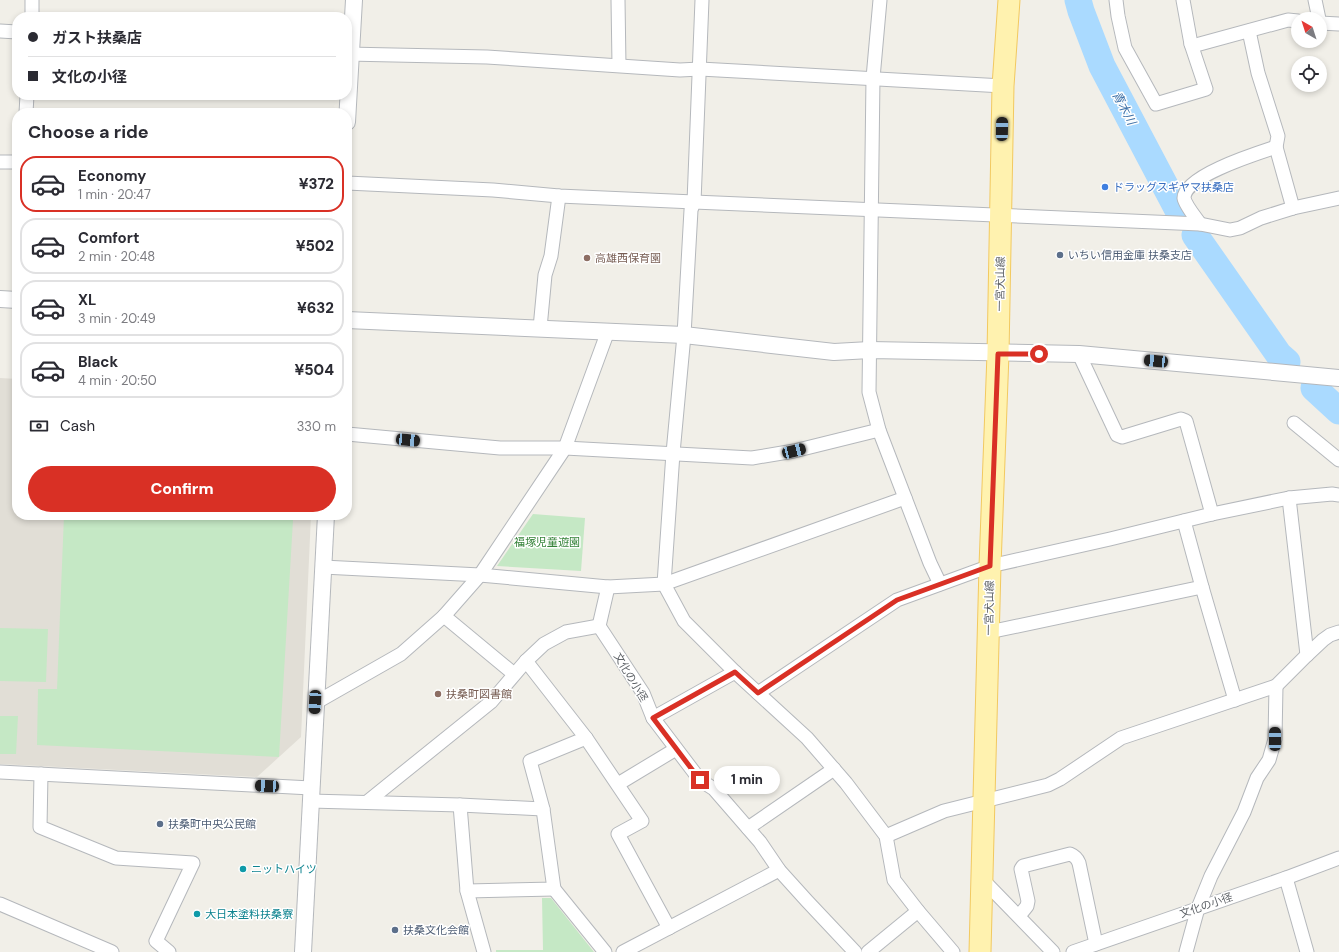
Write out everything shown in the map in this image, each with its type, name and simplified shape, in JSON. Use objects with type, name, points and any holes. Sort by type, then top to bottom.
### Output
[{"type":"main road","name":"一宮犬山線","points":[[980,952],[990,566],[998,354],[1003,86],[1010,0]]},
{"type":"street","points":[[32,0],[32,12]]},
{"type":"street","points":[[352,22],[354,0]]},
{"type":"street","points":[[618,0],[619,65]]},
{"type":"street","points":[[702,0],[694,202],[691,210],[684,335],[673,453],[664,584],[684,621],[735,672],[807,738],[846,783],[886,836],[894,880],[953,952]]},
{"type":"street","points":[[880,0],[873,78],[869,392],[880,430],[905,498],[930,563],[940,584]]},
{"type":"street","points":[[1116,0],[1124,48],[1156,104],[1206,89],[1191,44],[1183,0]]},
{"type":"street","points":[[1315,0],[1318,12]]},
{"type":"street","points":[[1191,44],[1196,45],[1291,20]]},
{"type":"street","points":[[1327,23],[1339,24]]},
{"type":"street","points":[[0,31],[12,32]]},
{"type":"street","points":[[1249,31],[1258,73],[1278,136],[1276,147],[1293,208]]},
{"type":"street","points":[[352,54],[488,57],[680,70],[700,69],[1003,86]]},
{"type":"street","points":[[1200,224],[1185,200],[1185,194],[1192,186],[1201,177],[1224,166],[1276,147]]},
{"type":"street","points":[[0,162],[12,162]]},
{"type":"street","points":[[352,183],[493,190],[559,196],[1200,224],[1230,230],[1240,228],[1261,218],[1293,208],[1339,198]]},
{"type":"street","points":[[540,328],[545,275],[551,256],[559,196]]},
{"type":"street","points":[[0,300],[12,300]]},
{"type":"street","points":[[352,320],[684,335],[834,352],[870,350],[998,354],[1079,354],[1339,378]]},
{"type":"street","points":[[315,702],[401,654],[444,616],[480,576],[564,448],[608,331]]},
{"type":"street","points":[[1079,354],[1117,435],[1122,437],[1181,419],[1186,421],[1212,514]]},
{"type":"street","points":[[1294,423],[1339,460]]},
{"type":"street","points":[[352,434],[500,448],[564,448],[752,458],[794,451],[880,430]]},
{"type":"street","points":[[758,693],[897,600],[990,566],[1212,514],[1288,498],[1332,494],[1339,495]]},
{"type":"street","points":[[323,566],[480,576],[608,587],[664,584],[905,498]]},
{"type":"street","points":[[1288,498],[1307,655]]},
{"type":"street","points":[[303,952],[310,795],[326,520]]},
{"type":"street","points":[[1184,521],[1235,700]]},
{"type":"street","points":[[989,632],[1202,586]]},
{"type":"street","points":[[367,802],[492,702],[514,674],[544,644],[566,632],[599,626],[608,587]]},
{"type":"street","points":[[444,616],[514,674]]},
{"type":"street","name":"文化の小径","points":[[599,626],[643,693],[653,718],[700,780],[714,789],[760,842],[779,870],[855,952]]},
{"type":"street","points":[[886,836],[944,810],[1048,785],[1060,779],[1121,738],[1276,686],[1307,655],[1330,635],[1339,632]]},
{"type":"street","points":[[526,661],[586,738],[642,821],[618,834],[669,928]]},
{"type":"street","points":[[653,718],[735,672]]},
{"type":"street","points":[[1186,952],[1198,908],[1211,876],[1244,812],[1257,778],[1269,760],[1275,739],[1276,686]]},
{"type":"street","points":[[586,738],[530,761],[543,809],[554,889],[605,952]]},
{"type":"street","points":[[618,784],[676,749]]},
{"type":"street","points":[[748,828],[834,769]]},
{"type":"street","points":[[0,772],[310,795],[367,802],[543,809]]},
{"type":"street","points":[[41,774],[40,827],[116,858],[193,863],[156,941],[169,952]]},
{"type":"street","points":[[460,805],[467,892],[484,952]]},
{"type":"street","points":[[1019,916],[1027,906],[1028,901],[1020,869],[1023,866],[1070,854],[1073,855],[1079,863],[1096,944]]},
{"type":"street","name":"文化の小径","points":[[1073,952],[1339,858]]},
{"type":"street","points":[[623,952],[779,870]]},
{"type":"street","points":[[982,878],[1053,952]]},
{"type":"street","points":[[1286,878],[1307,952]]},
{"type":"street","points":[[467,892],[554,889]]},
{"type":"street","points":[[0,904],[112,952]]},
{"type":"street","points":[[868,952],[918,911]]},
{"type":"shaded area","points":[[0,378],[12,379],[12,520],[311,520],[301,737],[257,777],[0,764]]},
{"type":"green space","name":"福塚児童遊園","points":[[533,514],[585,518],[581,571],[497,566]]},
{"type":"green space","points":[[64,520],[293,520],[279,757],[37,745],[38,689],[57,689]]},
{"type":"green space","points":[[0,628],[48,629],[46,682],[0,681]]},
{"type":"green space","points":[[0,716],[18,716],[16,754],[0,754]]},
{"type":"green space","points":[[542,898],[551,898],[594,952],[496,952],[496,950],[543,950]]},
{"type":"waterway","name":"青木川","points":[[1078,0],[1102,66],[1179,212]]},
{"type":"waterway","name":"青木川","points":[[1195,235],[1279,355],[1287,362]]},
{"type":"waterway","name":"青木川","points":[[1314,388],[1339,411]]},
{"type":"place","name":"ドラッグスギヤマ扶桑店","points":[[1105,187]]},
{"type":"place","name":"いちい信用金庫 扶桑支店","points":[[1060,255]]},
{"type":"place","name":"高雄西保育園","points":[[587,258]]},
{"type":"place","name":"扶桑町図書館","points":[[438,694]]},
{"type":"place","name":"扶桑町中央公民館","points":[[160,824]]},
{"type":"place","name":"ニットハイツ","points":[[243,869]]},
{"type":"place","name":"大日本塗料扶桑寮","points":[[197,914]]},
{"type":"place","name":"扶桑文化会館","points":[[395,930]]},
{"type":"route","points":[[700,780],[653,718],[735,672],[758,693],[897,600],[990,566],[998,354],[1039,354]]}]
